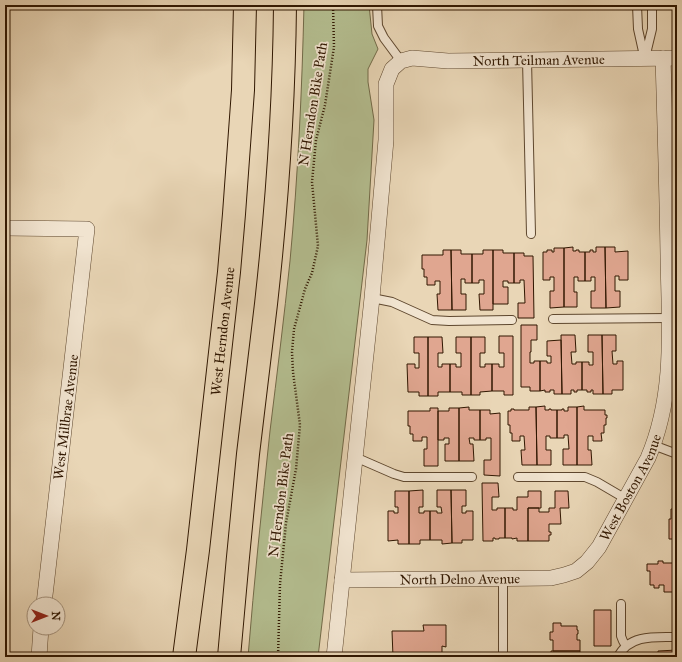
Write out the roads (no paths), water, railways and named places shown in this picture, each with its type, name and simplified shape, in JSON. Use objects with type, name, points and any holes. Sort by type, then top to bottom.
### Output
[{"type":"main road","name":"West Herndon Avenue","points":[[184,657],[198,550],[230,265],[243,90],[246,5]]},
{"type":"main road","points":[[229,657],[242,517],[274,218],[280,132],[285,5]]},
{"type":"street","name":"North Teilman Avenue","points":[[401,61],[412,58],[448,61],[670,58]]},
{"type":"street","name":"West Boston Avenue","points":[[576,571],[588,562],[600,547],[648,458],[661,421],[669,363],[672,240],[670,58]]},
{"type":"street","points":[[334,657],[372,298],[386,140],[386,84],[392,69],[401,61]]},
{"type":"street","name":"West Millbrae Avenue","points":[[5,228],[87,229],[45,596]]},
{"type":"street","name":"North Delno Avenue","points":[[342,580],[552,578],[576,571]]},
{"type":"street","points":[[38,657],[40,636]]},
{"type":"lane","points":[[377,5],[378,26],[384,38],[401,61]]},
{"type":"lane","points":[[637,5],[638,29],[645,58]]},
{"type":"lane","points":[[645,58],[652,29],[652,5]]},
{"type":"lane","points":[[527,60],[532,234]]},
{"type":"lane","points":[[372,298],[392,302],[432,320],[512,320]]},
{"type":"lane","points":[[553,319],[669,318]]},
{"type":"lane","points":[[653,445],[677,454]]},
{"type":"lane","points":[[355,457],[404,477],[472,476]]},
{"type":"lane","points":[[518,477],[585,476],[626,499]]},
{"type":"lane","points":[[503,578],[503,657]]},
{"type":"lane","points":[[622,604],[621,636],[626,646]]},
{"type":"lane","points":[[618,657],[620,652],[626,646],[634,641],[643,638],[677,637]]}]
